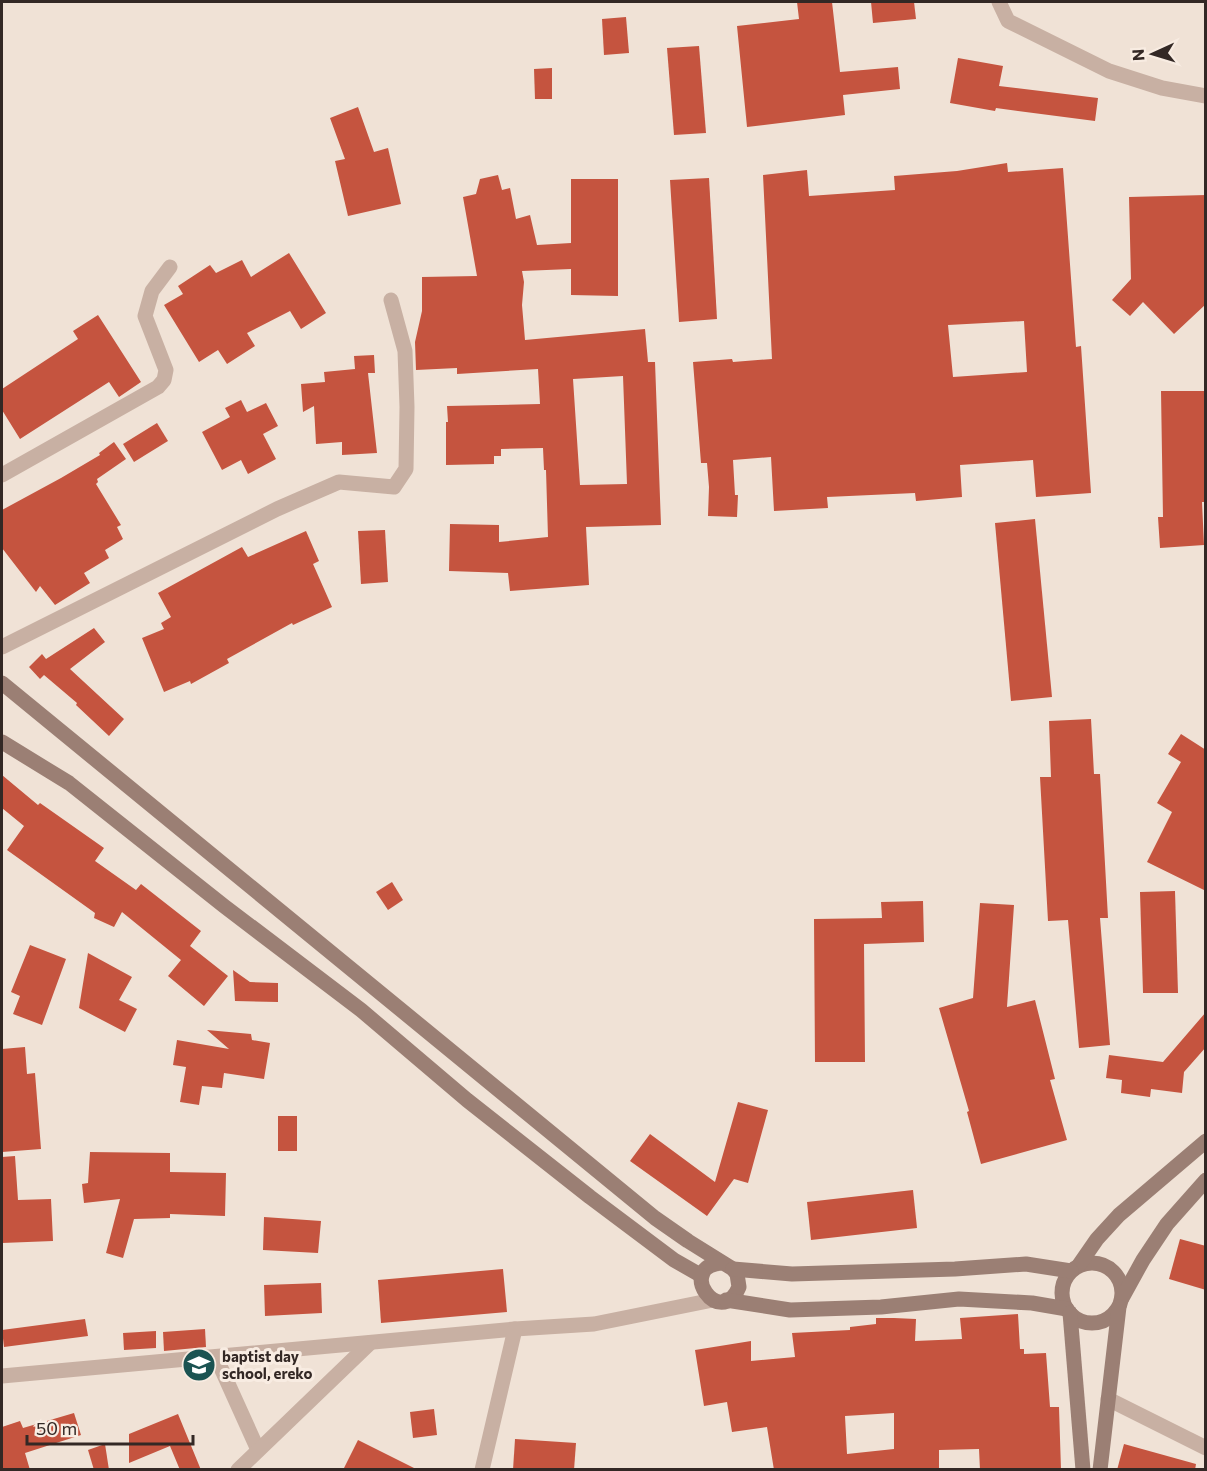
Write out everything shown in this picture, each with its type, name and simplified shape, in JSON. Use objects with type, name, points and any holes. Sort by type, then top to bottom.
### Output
[{"type":"street","points":[[999,2],[1008,21],[1109,70],[1162,87],[1206,96]]},
{"type":"street","points":[[2,474],[158,387],[164,380],[166,370],[145,316],[152,291],[170,267]]},
{"type":"street","points":[[2,647],[339,482],[394,487],[406,469],[407,407],[405,351],[391,300]]},
{"type":"street","points":[[2,683],[656,1218],[727,1266],[739,1280],[736,1293],[720,1300],[594,1324],[515,1329],[2,1376]]},
{"type":"street","points":[[2,742],[69,783],[224,906],[361,1010],[467,1100],[573,1183],[674,1260],[702,1276]]},
{"type":"street","points":[[1083,1470],[1068,1311],[1062,1289],[1065,1279],[1119,1215],[1206,1141]]},
{"type":"street","points":[[1100,1470],[1108,1399],[1121,1302],[1122,1289],[1114,1272],[1098,1263],[1088,1263],[1075,1268],[1026,1264],[955,1269],[792,1274],[709,1266],[702,1276],[701,1287],[704,1292],[720,1300],[790,1310],[881,1307],[959,1299],[1032,1303],[1068,1311],[1082,1322],[1096,1323],[1110,1318],[1121,1302],[1143,1260],[1167,1224],[1206,1180]]},
{"type":"street","points":[[482,1470],[515,1329]]},
{"type":"street","points":[[238,1470],[370,1344]]},
{"type":"street","points":[[216,1357],[258,1450]]},
{"type":"street","points":[[1108,1399],[1206,1448]]},
{"type":"building","points":[[797,2],[832,2],[840,72],[898,67],[900,89],[843,95],[845,115],[747,127],[737,26],[799,19]]},
{"type":"building","points":[[871,2],[914,2],[916,19],[873,23]]},
{"type":"building","points":[[626,17],[629,53],[604,55],[602,19]]},
{"type":"building","points":[[699,46],[706,133],[674,135],[667,48]]},
{"type":"building","points":[[958,58],[1003,66],[999,86],[1098,98],[1095,121],[996,108],[995,111],[950,103]]},
{"type":"building","points":[[552,68],[552,99],[535,99],[534,69]]},
{"type":"building","points":[[358,107],[374,152],[388,148],[401,204],[348,216],[335,161],[345,159],[330,118]]},
{"type":"building","points":[[1007,163],[1008,172],[1063,168],[1076,347],[1081,346],[1091,493],[1036,497],[1033,460],[960,465],[962,497],[916,501],[915,493],[827,497],[828,508],[774,511],[771,457],[733,460],[735,495],[738,495],[737,517],[708,516],[707,463],[701,463],[693,362],[772,359],[763,175],[807,170],[809,196],[895,190],[894,176],[957,171]],"holes":[[[1024,321],[1027,372],[953,377],[948,325]]]},
{"type":"building","points":[[498,175],[502,190],[510,188],[516,219],[530,215],[537,245],[571,243],[571,179],[618,179],[618,296],[571,295],[571,269],[522,271],[525,340],[645,329],[648,362],[655,362],[661,525],[586,527],[589,585],[510,591],[508,573],[449,571],[450,524],[499,525],[499,542],[548,537],[543,448],[501,449],[501,456],[494,456],[494,464],[446,465],[447,406],[540,404],[538,369],[457,374],[457,368],[416,370],[415,342],[422,311],[422,277],[477,276],[463,197],[476,194],[480,179]],"holes":[[[623,376],[627,484],[580,485],[573,379]]]},
{"type":"building","points":[[709,178],[717,319],[679,322],[670,180]]},
{"type":"building","points":[[1206,195],[1206,304],[1174,334],[1143,302],[1130,316],[1112,300],[1131,279],[1129,197]]},
{"type":"building","points":[[289,253],[326,313],[301,329],[290,311],[247,333],[255,346],[227,364],[218,350],[199,362],[164,305],[183,294],[178,286],[210,265],[216,273],[242,260],[251,277]]},
{"type":"building","points":[[98,315],[141,382],[119,397],[109,382],[20,439],[2,410],[2,389],[78,339],[73,331]]},
{"type":"building","points":[[374,355],[375,373],[368,373],[377,453],[342,455],[342,442],[316,444],[314,406],[303,412],[301,384],[325,382],[324,372],[355,369],[354,356]]},
{"type":"building","points":[[1161,391],[1206,391],[1206,502],[1202,502],[1204,545],[1160,548],[1158,517],[1163,517]]},
{"type":"building","points":[[241,400],[247,412],[266,403],[278,426],[263,434],[276,459],[248,474],[241,460],[222,470],[202,432],[230,417],[225,408]]},
{"type":"building","points":[[157,423],[168,441],[134,462],[123,444]]},
{"type":"building","points":[[114,442],[126,459],[97,479],[96,484],[121,525],[117,527],[123,539],[105,550],[109,558],[84,573],[90,583],[55,605],[40,586],[36,592],[2,548],[2,510],[100,455],[99,453]]},
{"type":"building","points":[[1035,519],[1052,697],[1011,701],[995,523]]},
{"type":"building","points":[[385,530],[388,582],[361,584],[358,531]]},
{"type":"building","points":[[306,531],[319,561],[313,564],[332,607],[293,625],[292,623],[227,659],[229,663],[191,684],[190,681],[164,692],[142,638],[164,629],[161,623],[171,617],[158,593],[242,547],[248,557]]},
{"type":"building","points":[[94,628],[105,642],[70,669],[124,719],[109,736],[76,705],[77,703],[44,675],[40,679],[29,667],[42,654],[46,659]]},
{"type":"building","points":[[1091,719],[1094,774],[1100,774],[1108,918],[1100,918],[1110,1045],[1079,1048],[1068,920],[1048,921],[1040,777],[1051,777],[1049,721]]},
{"type":"building","points":[[1181,734],[1206,750],[1206,891],[1147,862],[1172,812],[1157,803],[1181,762],[1168,754]]},
{"type":"building","points":[[2,775],[38,805],[40,803],[104,848],[95,861],[136,890],[141,884],[201,931],[190,946],[228,976],[204,1006],[168,976],[181,960],[122,912],[114,927],[94,918],[95,913],[7,850],[24,826],[2,808]]},
{"type":"building","points":[[392,882],[403,900],[388,910],[376,892]]},
{"type":"building","points":[[1175,891],[1178,993],[1143,993],[1140,892]]},
{"type":"building","points":[[923,901],[924,942],[864,944],[865,1062],[815,1062],[814,919],[882,918],[881,902]]},
{"type":"building","points":[[980,903],[1014,905],[1007,1007],[1035,1000],[1055,1079],[1050,1080],[1067,1140],[981,1164],[967,1112],[969,1111],[939,1008],[973,998]]},
{"type":"building","points":[[30,945],[66,959],[42,1025],[13,1014],[20,996],[11,992]]},
{"type":"building","points":[[88,953],[132,977],[119,1000],[137,1009],[125,1032],[79,1008]]},
{"type":"building","points":[[233,970],[250,982],[278,983],[278,1002],[235,1001]]},
{"type":"building","points":[[1206,1012],[1206,1047],[1184,1072],[1182,1093],[1151,1089],[1150,1097],[1121,1093],[1122,1080],[1106,1078],[1109,1055],[1163,1062]]},
{"type":"building","points":[[207,1030],[251,1034],[252,1040],[270,1043],[264,1079],[224,1073],[222,1088],[202,1086],[199,1105],[180,1102],[186,1067],[173,1065],[177,1040],[229,1049]]},
{"type":"building","points":[[25,1047],[27,1074],[35,1073],[41,1149],[2,1152],[2,1049]]},
{"type":"building","points":[[738,1102],[768,1110],[748,1183],[734,1179],[707,1216],[630,1161],[650,1134],[715,1182]]},
{"type":"building","points":[[278,1116],[297,1116],[297,1151],[278,1151]]},
{"type":"building","points":[[90,1152],[170,1153],[170,1172],[226,1173],[225,1216],[170,1214],[170,1218],[134,1219],[123,1258],[106,1253],[120,1199],[84,1203],[82,1184],[88,1183]]},
{"type":"building","points":[[15,1156],[18,1200],[51,1199],[53,1241],[2,1243],[2,1157]]},
{"type":"building","points":[[913,1190],[917,1228],[811,1240],[807,1202]]},
{"type":"building","points":[[264,1217],[321,1221],[318,1253],[263,1250]]},
{"type":"building","points":[[1180,1239],[1206,1246],[1206,1290],[1169,1279]]},
{"type":"building","points":[[503,1269],[507,1312],[381,1323],[378,1280]]},
{"type":"building","points":[[321,1283],[322,1313],[265,1316],[264,1285]]},
{"type":"building","points":[[1018,1314],[1020,1349],[1024,1349],[1024,1354],[1046,1353],[1050,1407],[1059,1407],[1061,1470],[980,1470],[979,1449],[939,1450],[939,1470],[774,1470],[767,1427],[732,1432],[727,1402],[704,1406],[695,1350],[751,1341],[751,1361],[795,1357],[792,1333],[850,1330],[850,1327],[876,1324],[876,1318],[916,1319],[915,1341],[962,1339],[960,1318]],"holes":[[[894,1413],[894,1449],[847,1454],[845,1416]]]},
{"type":"building","points":[[85,1319],[88,1336],[4,1347],[2,1330]]},
{"type":"building","points":[[205,1329],[206,1347],[164,1351],[163,1332]]},
{"type":"building","points":[[156,1331],[156,1348],[124,1350],[123,1333]]},
{"type":"building","points":[[434,1409],[437,1435],[413,1438],[410,1412]]},
{"type":"building","points":[[74,1413],[81,1435],[25,1453],[30,1470],[2,1470],[2,1427],[20,1421],[23,1428]]},
{"type":"building","points":[[178,1414],[201,1470],[180,1470],[170,1446],[129,1463],[129,1434]]},
{"type":"building","points":[[515,1439],[576,1443],[574,1470],[513,1470]]},
{"type":"building","points":[[358,1440],[418,1470],[343,1470]]},
{"type":"building","points":[[105,1444],[109,1470],[94,1470],[88,1450]]},
{"type":"building","points":[[1124,1444],[1196,1464],[1195,1470],[1117,1470]]},
{"type":"place","name":"baptist day school, ereko","points":[[199,1365]]}]
